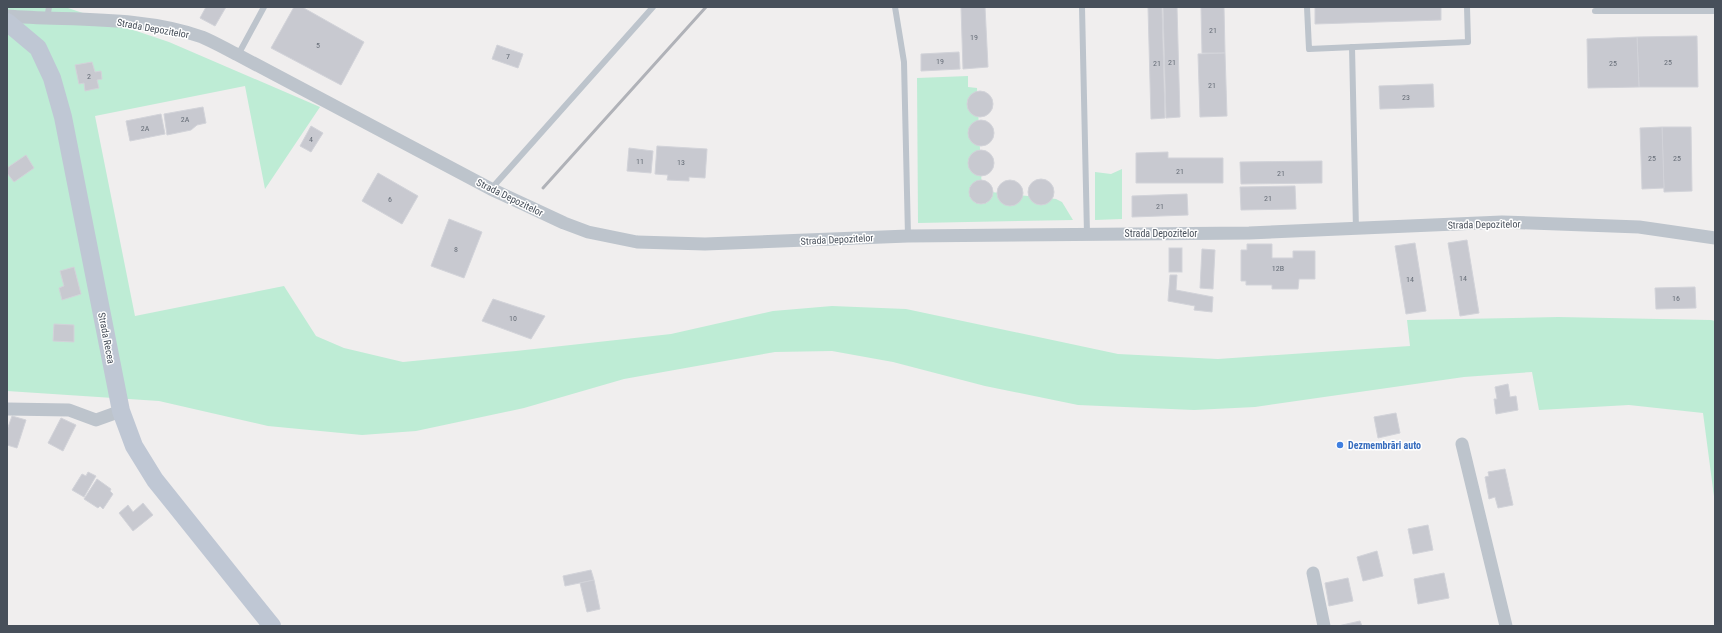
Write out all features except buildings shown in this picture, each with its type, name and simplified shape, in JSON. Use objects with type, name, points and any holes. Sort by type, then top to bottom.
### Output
[{"type":"main road","name":"Strada Recea","points":[[7,22],[38,48],[54,84],[63,116],[121,411],[134,446],[155,480],[272,626]]},
{"type":"street","name":"Strada Depozitelor","points":[[7,16],[48,13],[161,28],[202,37],[491,189],[564,223],[588,232],[637,242],[705,244],[908,236],[1249,233],[1356,230],[1502,222],[1639,227],[1715,238]]},
{"type":"street","points":[[7,410],[70,410],[96,420],[121,411]]},
{"type":"street","points":[[1462,444],[1506,626]]},
{"type":"street","points":[[1312,573],[1324,626]]},
{"type":"lane","points":[[238,55],[264,7]]},
{"type":"lane","points":[[491,189],[653,7]]},
{"type":"lane","points":[[895,7],[904,62],[908,236]]},
{"type":"lane","points":[[1082,7],[1087,234]]},
{"type":"lane","points":[[1308,7],[1309,49],[1468,42],[1467,7]]},
{"type":"lane","points":[[1595,11],[1715,11]]},
{"type":"lane","points":[[1352,47],[1356,230]]},
{"type":"green space","points":[[7,7],[65,7],[169,42],[320,107],[265,189],[245,86],[95,116],[135,316],[284,286],[316,336],[344,348],[403,362],[671,334],[773,311],[832,306],[906,309],[1118,354],[1218,359],[1410,346],[1407,320],[1558,317],[1711,320],[1715,321],[1715,504],[1703,413],[1629,405],[1539,410],[1532,372],[1464,377],[1255,407],[1194,410],[1078,405],[985,386],[893,362],[832,351],[775,352],[624,379],[524,408],[416,431],[362,435],[268,426],[159,401],[7,391]]},
{"type":"green space","points":[[968,76],[968,87],[977,88],[982,191],[1056,199],[1062,202],[1073,220],[918,223],[917,78]]},
{"type":"green space","points":[[1122,169],[1122,219],[1095,220],[1095,172],[1111,174]]},
{"type":"railway","points":[[543,188],[706,7]]},
{"type":"place","name":"Dezmembrări auto","points":[[1340,445]]}]
